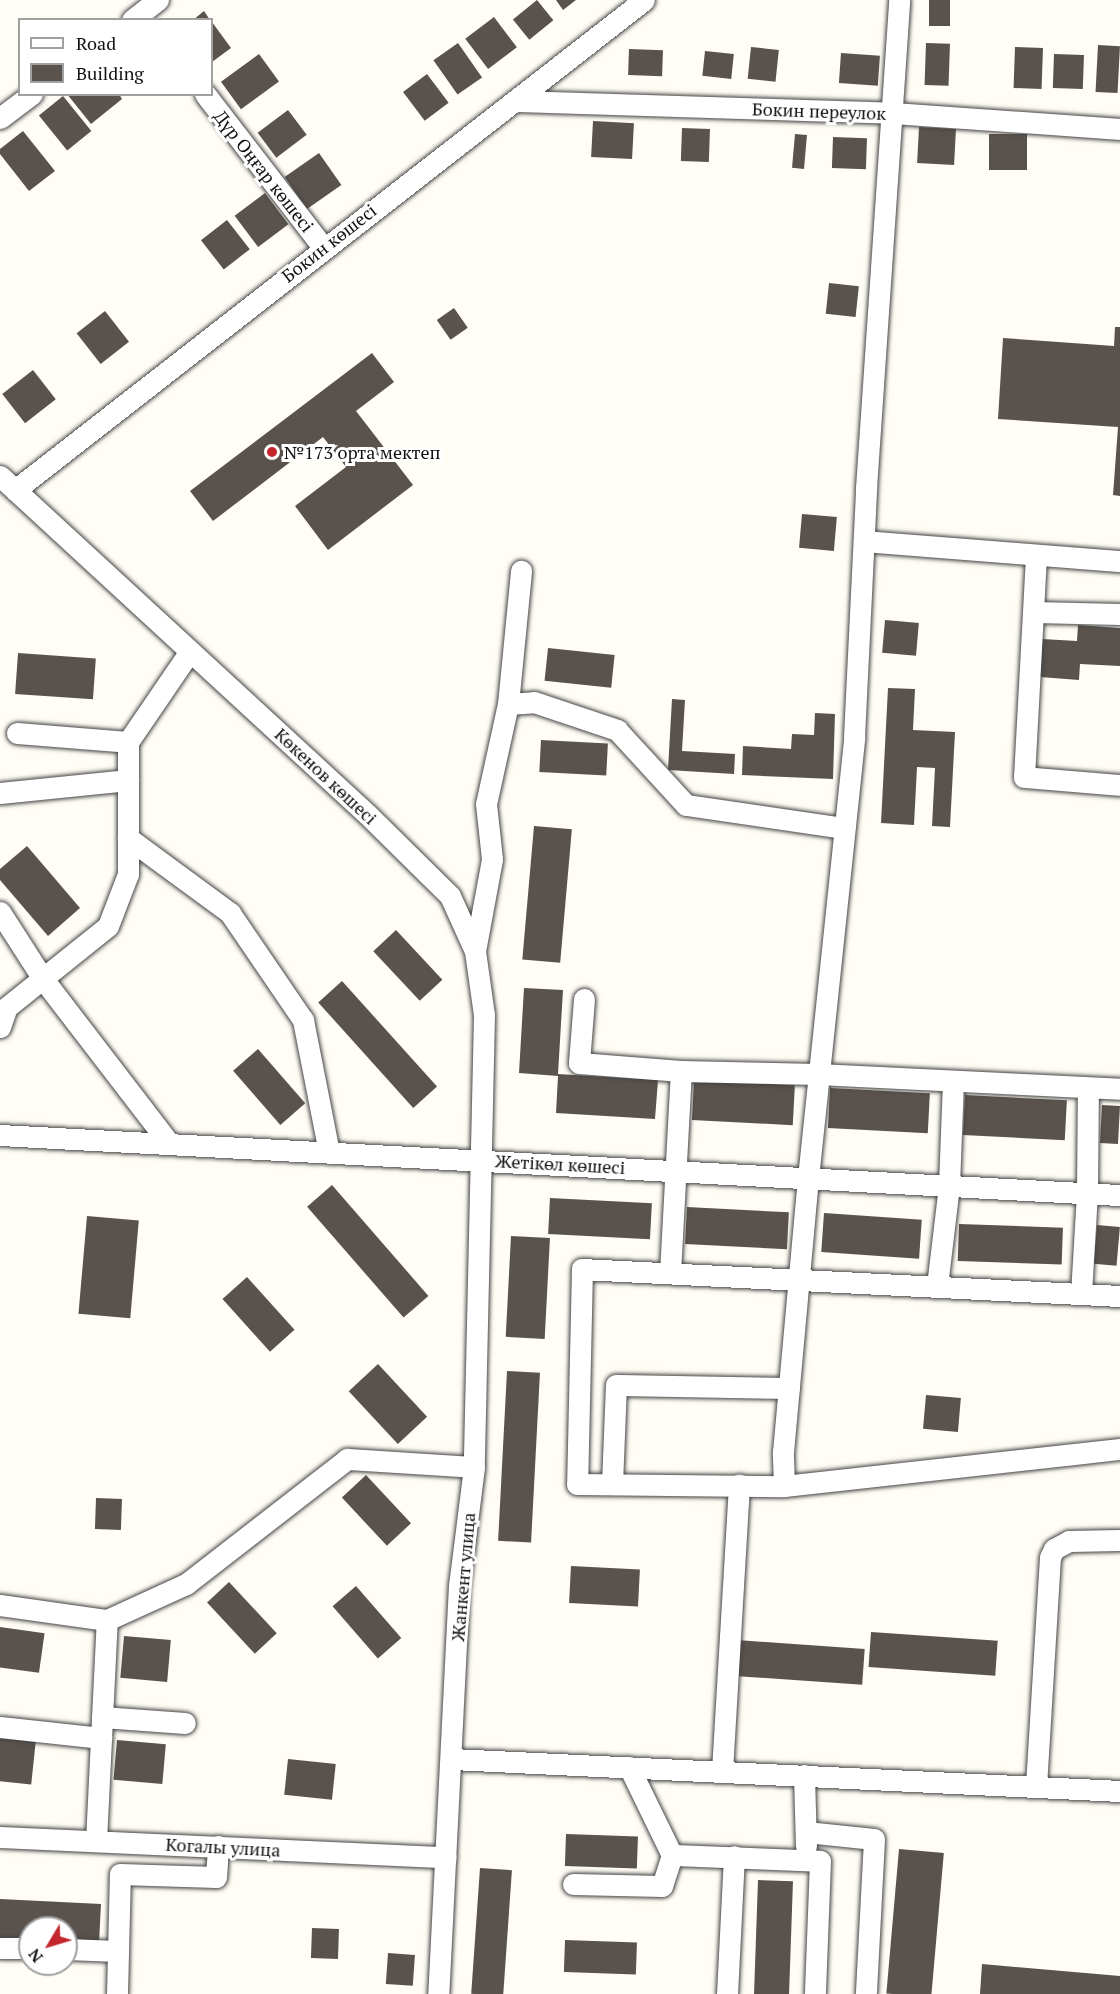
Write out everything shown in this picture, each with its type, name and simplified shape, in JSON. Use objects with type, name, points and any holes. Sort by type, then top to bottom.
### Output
[{"type":"street","name":"Бокин көшесі","points":[[8,483],[517,101],[644,0]]},
{"type":"street","points":[[784,1485],[789,1388],[808,1178],[854,737],[864,542],[899,0]]},
{"type":"street","points":[[0,118],[29,96]]},
{"type":"street","name":"Дүр Оңғар көшесі","points":[[207,96],[323,247]]},
{"type":"street","name":"Бокин переулок","points":[[517,101],[893,113],[1120,129]]},
{"type":"street","name":"Көкенов көшесі","points":[[8,483],[450,896],[475,951],[484,1015],[479,1160]]},
{"type":"street","points":[[864,542],[1120,561]]},
{"type":"street","points":[[1036,556],[1024,777],[1120,785]]},
{"type":"street","points":[[475,951],[492,859],[486,804],[508,704],[521,571]]},
{"type":"street","points":[[1033,612],[1120,614]]},
{"type":"street","points":[[0,1027],[7,1007],[108,926],[128,874],[128,742],[190,651]]},
{"type":"street","points":[[508,704],[534,702],[618,729],[686,805],[844,828]]},
{"type":"street","points":[[17,733],[128,742]]},
{"type":"street","points":[[0,793],[128,780]]},
{"type":"street","points":[[128,838],[230,913],[303,1020],[329,1152]]},
{"type":"street","points":[[0,912],[43,978],[169,1143]]},
{"type":"street","points":[[584,999],[579,1063],[681,1071],[818,1074],[1120,1089]]},
{"type":"street","points":[[670,1273],[681,1071]]},
{"type":"street","points":[[937,1286],[949,1185],[953,1081]]},
{"type":"street","points":[[1081,1294],[1088,1193],[1088,1088]]},
{"type":"street","name":"Жетікөл көшесі","points":[[0,1135],[1120,1195]]},
{"type":"street","name":"Жанкент улица","points":[[438,1994],[452,1759],[459,1585],[474,1467],[479,1160]]},
{"type":"street","points":[[1120,1296],[582,1269],[577,1484],[784,1485],[1120,1449]]},
{"type":"street","points":[[612,1484],[616,1385],[789,1388]]},
{"type":"street","points":[[0,1605],[107,1620],[186,1584],[347,1459],[474,1467]]},
{"type":"street","points":[[722,1771],[739,1485]]},
{"type":"street","points":[[1036,1786],[1050,1557],[1054,1549],[1069,1541],[1120,1540]]},
{"type":"street","points":[[96,1841],[107,1620]]},
{"type":"street","points":[[0,1727],[102,1728],[185,1723]]},
{"type":"street","points":[[452,1759],[1120,1791]]},
{"type":"street","points":[[573,1884],[662,1886],[672,1855],[629,1767]]},
{"type":"street","points":[[804,1775],[807,1860]]},
{"type":"street","points":[[806,1832],[874,1839],[866,1994]]},
{"type":"street","name":"Когалы улица","points":[[0,1837],[446,1857]]},
{"type":"street","points":[[117,1994],[120,1874],[216,1877],[218,1846]]},
{"type":"street","points":[[672,1855],[820,1861],[815,1994]]},
{"type":"street","points":[[727,1994],[734,1856]]},
{"type":"street","points":[[0,1948],[18,1948]]},
{"type":"street","points":[[78,1949],[118,1951]]},
{"type":"building","points":[[537,0],[553,20],[529,40],[513,20]]},
{"type":"building","points":[[556,0],[576,0],[563,10]]},
{"type":"building","points":[[929,0],[950,0],[950,26],[929,26]]},
{"type":"building","points":[[204,11],[209,18],[195,18]]},
{"type":"building","points":[[494,17],[517,47],[488,69],[465,39]]},
{"type":"building","points":[[213,23],[231,48],[213,61]]},
{"type":"building","points":[[458,43],[482,77],[458,95],[433,60]]},
{"type":"building","points":[[926,43],[950,44],[949,86],[925,85]]},
{"type":"building","points":[[1098,45],[1120,46],[1118,93],[1096,92]]},
{"type":"building","points":[[751,47],[779,50],[776,82],[748,79]]},
{"type":"building","points":[[1015,47],[1043,48],[1042,89],[1014,88]]},
{"type":"building","points":[[629,49],[663,50],[662,76],[628,75]]},
{"type":"building","points":[[705,51],[734,54],[731,79],[702,76]]},
{"type":"building","points":[[841,53],[880,56],[878,86],[839,83]]},
{"type":"building","points":[[259,54],[279,82],[241,109],[221,82]]},
{"type":"building","points":[[1054,54],[1084,55],[1083,89],[1053,88]]},
{"type":"building","points":[[427,74],[449,103],[425,121],[403,92]]},
{"type":"building","points":[[63,96],[91,131],[67,150],[39,116]]},
{"type":"building","points":[[69,96],[120,96],[122,99],[91,124]]},
{"type":"building","points":[[288,110],[307,135],[276,158],[258,133]]},
{"type":"building","points":[[593,121],[634,123],[632,159],[591,157]]},
{"type":"building","points":[[919,127],[956,129],[954,165],[917,163]]},
{"type":"building","points":[[682,128],[710,129],[709,162],[681,161]]},
{"type":"building","points":[[23,131],[55,171],[29,191],[0,154],[0,149]]},
{"type":"building","points":[[795,134],[807,135],[804,169],[792,168]]},
{"type":"building","points":[[989,134],[1027,134],[1027,170],[989,170]]},
{"type":"building","points":[[833,137],[867,138],[866,169],[832,168]]},
{"type":"building","points":[[319,153],[341,185],[307,209],[285,177]]},
{"type":"building","points":[[265,193],[288,224],[258,247],[235,216]]},
{"type":"building","points":[[227,220],[250,249],[224,269],[201,240]]},
{"type":"building","points":[[829,283],[859,286],[856,317],[826,314]]},
{"type":"building","points":[[454,308],[468,328],[451,340],[437,320]]},
{"type":"building","points":[[105,311],[129,342],[101,364],[77,333]]},
{"type":"building","points":[[1115,327],[1120,327],[1120,496],[1113,495],[1118,427],[998,419],[1003,338],[1114,346]]},
{"type":"building","name":"№173 орта мектеп","points":[[372,353],[394,382],[356,411],[413,485],[328,550],[295,506],[346,467],[323,437],[213,521],[190,491]]},
{"type":"building","points":[[33,370],[56,399],[25,423],[2,394]]},
{"type":"building","points":[[802,514],[837,517],[834,551],[799,548]]},
{"type":"building","points":[[885,620],[919,623],[916,656],[882,653]]},
{"type":"building","points":[[1078,625],[1120,628],[1120,666],[1080,664],[1079,680],[1040,677],[1042,639],[1077,641]]},
{"type":"building","points":[[548,648],[615,655],[611,688],[545,681]]},
{"type":"building","points":[[18,653],[96,658],[93,699],[15,694]]},
{"type":"building","points":[[888,688],[915,689],[913,730],[955,732],[950,827],[932,826],[935,768],[917,767],[914,825],[881,823]]},
{"type":"building","points":[[672,699],[685,700],[682,751],[735,754],[734,774],[668,770]]},
{"type":"building","points":[[815,713],[835,714],[833,779],[742,775],[743,746],[791,749],[792,734],[814,735]]},
{"type":"building","points":[[541,740],[608,744],[606,775],[539,772]]},
{"type":"building","points":[[534,826],[572,829],[560,963],[522,959]]},
{"type":"building","points":[[27,846],[80,908],[48,936],[0,880],[0,869]]},
{"type":"building","points":[[396,930],[442,980],[420,1001],[373,951]]},
{"type":"building","points":[[342,981],[437,1087],[413,1108],[318,1002]]},
{"type":"building","points":[[524,988],[563,990],[558,1074],[658,1080],[655,1119],[556,1113],[558,1076],[519,1073]]},
{"type":"building","points":[[258,1049],[305,1103],[280,1125],[233,1071]]},
{"type":"building","points":[[694,1080],[795,1085],[793,1125],[692,1120]]},
{"type":"building","points":[[830,1088],[930,1093],[928,1133],[828,1128]]},
{"type":"building","points":[[965,1095],[1067,1100],[1065,1140],[963,1135]]},
{"type":"building","points":[[1102,1105],[1120,1106],[1118,1144],[1100,1143]]},
{"type":"building","points":[[332,1185],[428,1296],[404,1318],[307,1207]]},
{"type":"building","points":[[550,1198],[652,1203],[650,1239],[548,1234]]},
{"type":"building","points":[[687,1207],[789,1212],[787,1249],[685,1244]]},
{"type":"building","points":[[824,1213],[922,1220],[919,1259],[821,1252]]},
{"type":"building","points":[[87,1216],[139,1221],[130,1318],[78,1314]]},
{"type":"building","points":[[959,1224],[1063,1228],[1062,1265],[958,1261]]},
{"type":"building","points":[[1097,1225],[1120,1227],[1117,1266],[1094,1264]]},
{"type":"building","points":[[511,1236],[550,1238],[545,1339],[506,1337]]},
{"type":"building","points":[[247,1277],[295,1330],[270,1352],[222,1299]]},
{"type":"building","points":[[378,1364],[427,1417],[398,1444],[349,1391]]},
{"type":"building","points":[[507,1371],[540,1373],[531,1542],[498,1541]]},
{"type":"building","points":[[926,1395],[961,1398],[958,1432],[923,1429]]},
{"type":"building","points":[[366,1475],[411,1523],[387,1546],[342,1498]]},
{"type":"building","points":[[96,1498],[122,1499],[121,1530],[95,1529]]},
{"type":"building","points":[[571,1566],[640,1570],[638,1607],[569,1603]]},
{"type":"building","points":[[229,1582],[277,1633],[255,1654],[207,1602]]},
{"type":"building","points":[[356,1586],[401,1638],[378,1658],[333,1606]]},
{"type":"building","points":[[0,1627],[45,1633],[39,1673],[0,1667]]},
{"type":"building","points":[[871,1632],[998,1641],[995,1676],[869,1667]]},
{"type":"building","points":[[124,1636],[171,1640],[167,1682],[120,1678]]},
{"type":"building","points":[[737,1640],[865,1649],[862,1685],[734,1676]]},
{"type":"building","points":[[0,1737],[36,1741],[31,1785],[0,1781]]},
{"type":"building","points":[[117,1740],[166,1744],[162,1784],[114,1780]]},
{"type":"building","points":[[288,1759],[336,1764],[332,1800],[284,1795]]},
{"type":"building","points":[[566,1834],[638,1837],[637,1868],[565,1866]]},
{"type":"building","points":[[899,1849],[944,1853],[931,1994],[886,1993]]},
{"type":"building","points":[[480,1868],[512,1870],[503,1994],[471,1994]]},
{"type":"building","points":[[758,1880],[793,1881],[789,1994],[754,1994]]},
{"type":"building","points":[[0,1899],[101,1904],[99,1943],[78,1942],[78,1916],[18,1916],[18,1939],[0,1938]]},
{"type":"building","points":[[312,1928],[339,1929],[338,1959],[311,1958]]},
{"type":"building","points":[[565,1940],[637,1943],[636,1974],[564,1972]]},
{"type":"building","points":[[388,1953],[415,1955],[413,1986],[386,1984]]},
{"type":"building","points":[[982,1964],[1120,1976],[1120,1994],[980,1994]]},
{"type":"place","name":"№173 орта мектеп","points":[[272,452]]}]
